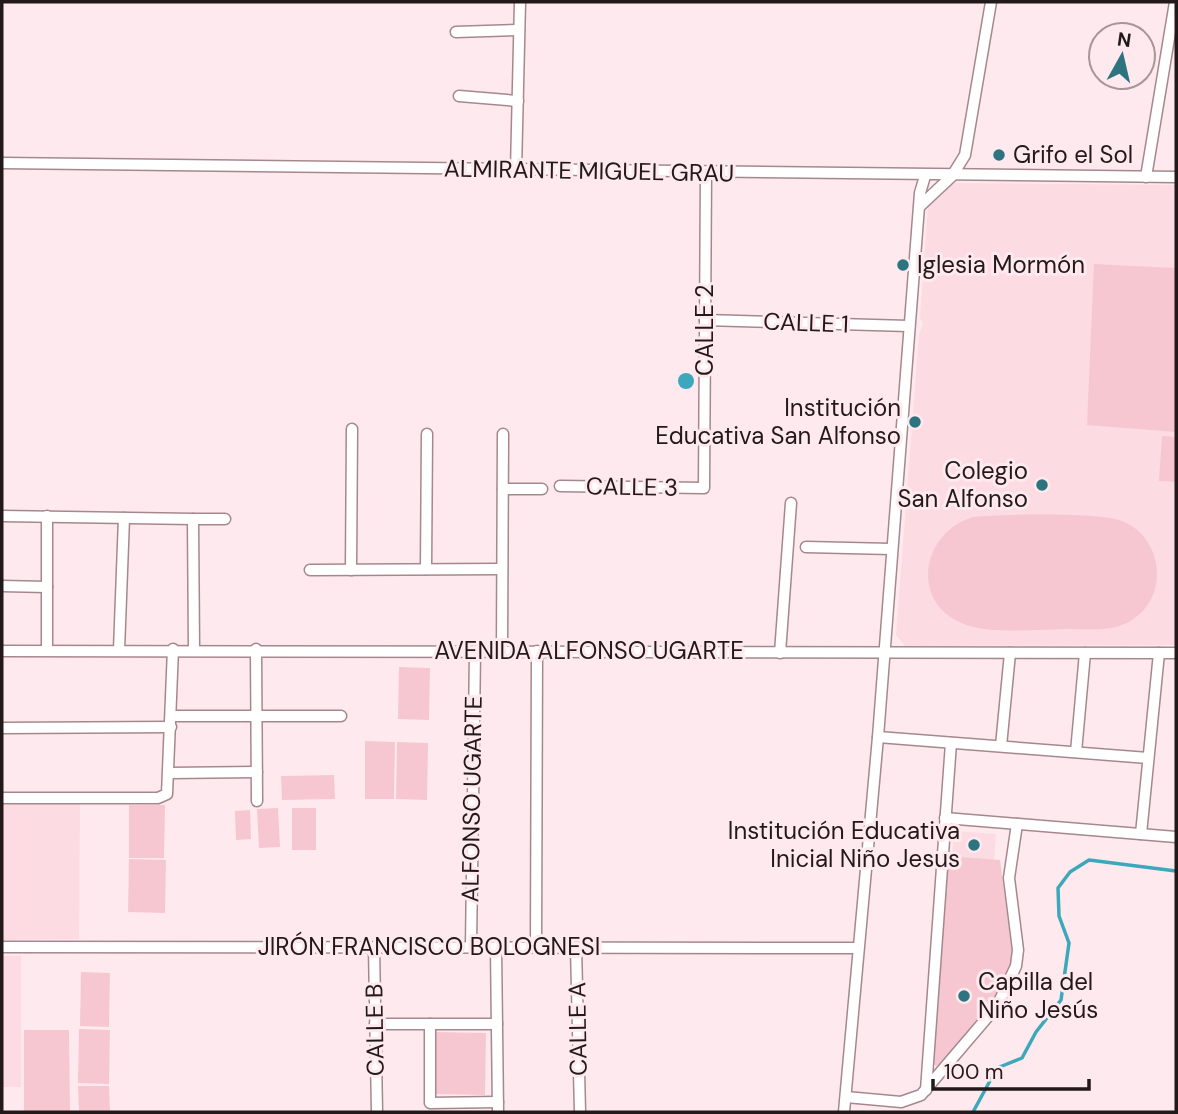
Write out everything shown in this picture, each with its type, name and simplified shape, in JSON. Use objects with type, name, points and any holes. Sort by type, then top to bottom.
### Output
[{"type":"street","points":[[516,170],[520,2]]},
{"type":"street","points":[[919,206],[952,176],[965,155],[991,2]]},
{"type":"street","points":[[1146,177],[1175,2]]},
{"type":"street","points":[[456,32],[519,30]]},
{"type":"street","points":[[459,96],[518,101]]},
{"type":"street","name":"ALMIRANTE MIGUEL GRAU","points":[[2,163],[1176,177]]},
{"type":"street","name":"CALLE 2","points":[[704,488],[706,172]]},
{"type":"street","points":[[844,1112],[878,737],[908,326],[919,206],[925,176]]},
{"type":"street","name":"CALLE 1","points":[[705,320],[908,326]]},
{"type":"street","points":[[351,570],[352,429]]},
{"type":"street","points":[[426,569],[427,434]]},
{"type":"street","points":[[502,651],[503,434]]},
{"type":"street","name":"CALLE 3","points":[[560,486],[704,488]]},
{"type":"street","points":[[502,489],[542,489]]},
{"type":"street","points":[[780,653],[791,503]]},
{"type":"street","points":[[2,516],[225,519]]},
{"type":"street","points":[[47,516],[47,650]]},
{"type":"street","points":[[119,650],[124,517]]},
{"type":"street","points":[[193,519],[194,649]]},
{"type":"street","points":[[806,547],[891,549]]},
{"type":"street","points":[[310,570],[502,569]]},
{"type":"street","points":[[2,586],[47,587]]},
{"type":"street","points":[[2,798],[158,798],[169,790],[173,649]]},
{"type":"street","points":[[256,649],[257,801]]},
{"type":"street","name":"AVENIDA ALFONSO UGARTE","points":[[2,650],[1176,653]]},
{"type":"street","name":"ALFONSO UGARTE","points":[[471,947],[474,651]]},
{"type":"street","points":[[536,947],[537,651]]},
{"type":"street","points":[[1001,746],[1010,653]]},
{"type":"street","points":[[1076,752],[1085,653]]},
{"type":"street","points":[[1141,834],[1158,653]]},
{"type":"street","points":[[2,728],[256,716],[341,716]]},
{"type":"street","points":[[878,737],[1148,758]]},
{"type":"street","points":[[926,1090],[951,743]]},
{"type":"street","points":[[169,772],[257,772]]},
{"type":"street","points":[[945,818],[1176,837]]},
{"type":"street","points":[[846,1097],[901,1102],[910,1100],[926,1090],[988,1020],[1016,966],[1017,936],[1009,878],[1017,824]]},
{"type":"street","name":"JIRÓN FRANCISCO BOLOGNESI","points":[[2,947],[857,948]]},
{"type":"street","name":"CALLE B","points":[[374,947],[377,1112]]},
{"type":"street","points":[[430,1024],[430,1102],[498,1107],[496,947]]},
{"type":"street","name":"CALLE A","points":[[576,947],[580,1112]]},
{"type":"street","points":[[375,1024],[497,1024]]},
{"type":"shaded area","name":"Colegio San Alfonso","points":[[948,183],[1176,185],[1176,645],[905,646],[896,635],[919,335],[923,324],[920,318],[928,207]]},
{"type":"shaded area","points":[[1094,264],[1176,268],[1176,432],[1087,425]]},
{"type":"shaded area","points":[[1162,436],[1176,437],[1176,482],[1159,481]]},
{"type":"shaded area","points":[[1073,515],[1122,521],[1136,529],[1153,553],[1157,568],[1152,597],[1144,610],[1132,620],[1110,628],[1001,630],[964,624],[946,614],[935,601],[929,585],[928,569],[933,552],[942,538],[955,525],[973,517]]},
{"type":"shaded area","points":[[399,667],[430,668],[429,720],[398,719]]},
{"type":"shaded area","points":[[365,741],[395,742],[394,799],[365,799]]},
{"type":"shaded area","points":[[397,742],[428,743],[427,800],[396,799]]},
{"type":"shaded area","points":[[334,775],[335,799],[282,800],[281,776]]},
{"type":"shaded area","points":[[2,801],[80,802],[79,939],[2,940]]},
{"type":"shaded area","points":[[129,805],[165,805],[164,858],[129,858]]},
{"type":"shaded area","points":[[278,808],[280,847],[259,848],[257,809]]},
{"type":"shaded area","points":[[292,808],[316,808],[316,850],[292,850]]},
{"type":"shaded area","points":[[250,810],[251,839],[236,840],[235,811]]},
{"type":"shaded area","name":"Institución Educativa Inicial Niño Jesus","points":[[954,831],[996,834],[994,860],[952,857]]},
{"type":"shaded area","points":[[947,856],[1000,860],[1013,961],[1004,986],[978,1026],[943,1063],[936,1066],[931,1061]]},
{"type":"shaded area","points":[[129,859],[166,860],[165,913],[128,912]]},
{"type":"shaded area","points":[[2,956],[21,956],[21,1087],[2,1087]]},
{"type":"shaded area","points":[[81,972],[110,973],[109,1027],[80,1026]]},
{"type":"shaded area","points":[[79,1029],[110,1030],[109,1084],[78,1083]]},
{"type":"shaded area","points":[[24,1030],[69,1030],[70,1112],[24,1112]]},
{"type":"shaded area","points":[[436,1032],[486,1033],[485,1095],[436,1094]]},
{"type":"shaded area","points":[[78,1086],[109,1086],[110,1112],[79,1112]]},
{"type":"water","points":[[683,373],[689,373],[694,381],[692,387],[683,389],[678,384],[678,378]]},
{"type":"waterway","points":[[973,1112],[997,1068],[1022,1058],[1036,1032],[1061,1000],[1069,943],[1059,916],[1058,888],[1070,872],[1089,860],[1176,871]]},
{"type":"place","name":"Grifo el Sol","points":[[999,155]]},
{"type":"place","name":"Iglesia Mormón","points":[[903,265]]},
{"type":"place","name":"Institución Educativa San Alfonso","points":[[915,422]]},
{"type":"place","name":"Colegio San Alfonso","points":[[1042,485]]},
{"type":"place","name":"Institución Educativa Inicial Niño Jesus","points":[[974,845]]},
{"type":"place","name":"Capilla del Niño Jesús","points":[[964,996]]}]
